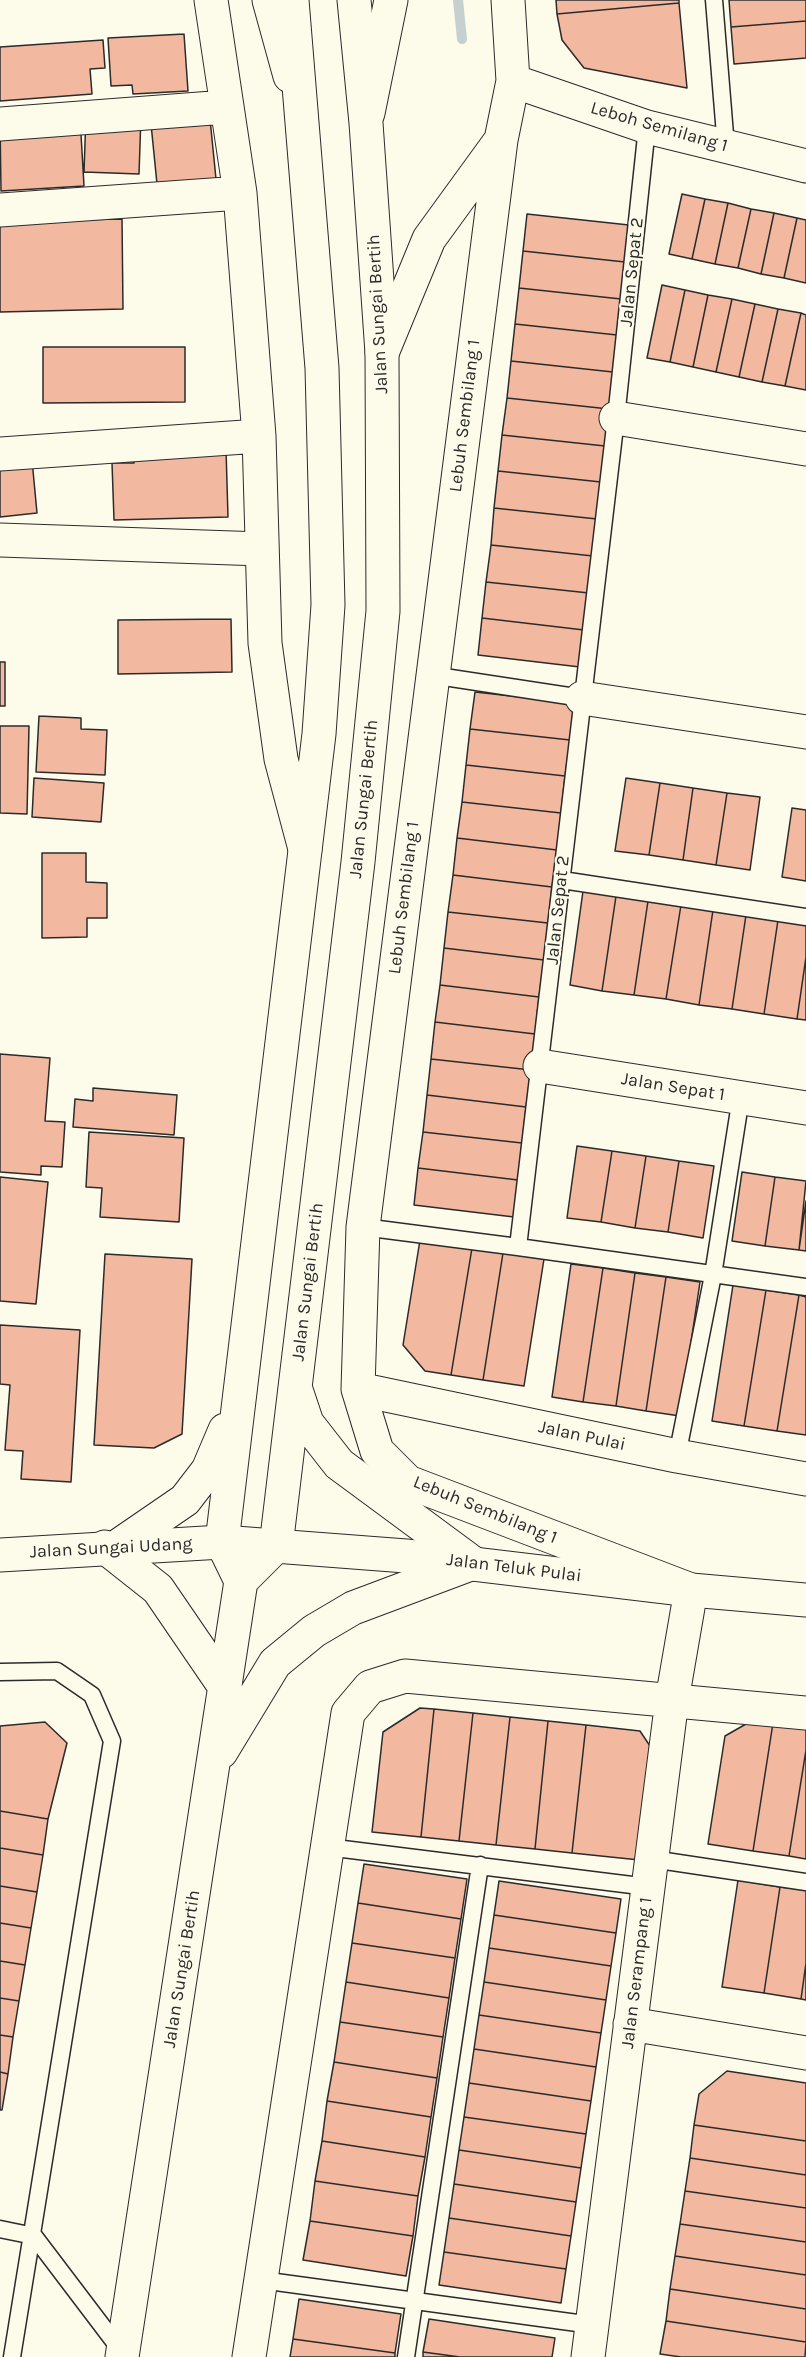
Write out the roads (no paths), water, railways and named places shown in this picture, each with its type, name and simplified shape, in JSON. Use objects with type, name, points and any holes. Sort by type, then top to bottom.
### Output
[{"type":"street","points":[[211,0],[240,193],[259,436],[265,643],[281,759],[306,849]]},
{"type":"street","points":[[269,0],[304,127]]},
{"type":"street","points":[[276,1546],[241,1581],[222,1542],[306,849],[319,734],[328,605],[322,368],[292,0]]},
{"type":"street","name":"Jalan Sungai Bertih","points":[[276,1546],[358,862],[383,611],[382,353],[366,123],[354,0]]},
{"type":"street","points":[[366,123],[391,0]]},
{"type":"street","name":"Lebuh Sembilang 1","points":[[508,0],[513,81],[501,140],[431,675],[363,1227],[358,1389],[377,1451],[408,1482],[691,1590]]},
{"type":"street","name":"Leboh Semilang 1","points":[[513,81],[647,127],[806,166]]},
{"type":"street","points":[[0,124],[226,107]]},
{"type":"street","points":[[382,353],[429,239],[501,140]]},
{"type":"street","points":[[0,210],[240,193]]},
{"type":"street","points":[[616,417],[806,449]]},
{"type":"street","points":[[0,454],[259,436]]},
{"type":"street","points":[[0,540],[262,549]]},
{"type":"street","points":[[582,698],[806,732]]},
{"type":"street","name":"Jalan Sepat 1","points":[[540,1066],[806,1107]]},
{"type":"street","points":[[225,1687],[158,1590],[110,1547],[185,1500],[208,1470],[241,1385]]},
{"type":"street","points":[[295,1388],[307,1423],[339,1464],[473,1563]]},
{"type":"street","name":"Jalan Pulai","points":[[358,1389],[677,1456],[806,1479]]},
{"type":"street","name":"Jalan Teluk Pulai","points":[[222,1542],[473,1563],[691,1590],[806,1600]]},
{"type":"street","name":"Jalan Sungai Udang","points":[[0,1555],[222,1542]]},
{"type":"street","points":[[213,1766],[275,1664],[314,1631],[354,1608],[473,1563]]},
{"type":"street","name":"Jalan Sungai Bertih","points":[[123,2355],[241,1581]]},
{"type":"street","name":"Jalan Serampang 1","points":[[590,2341],[672,1700],[691,1590]]},
{"type":"street","points":[[249,2357],[348,1713],[370,1687],[405,1676],[806,1713]]},
{"type":"street","points":[[630,2024],[806,2053]]},
{"type":"lane","points":[[714,0],[726,147]]},
{"type":"lane","name":"Jalan Sepat 2","points":[[518,1247],[616,417],[647,127]]},
{"type":"lane","points":[[431,675],[582,698]]},
{"type":"lane","points":[[562,880],[806,917]]},
{"type":"lane","points":[[677,1456],[713,1275],[741,1097]]},
{"type":"lane","points":[[363,1227],[806,1287]]},
{"type":"lane","points":[[0,1672],[57,1671],[92,1695],[112,1741],[34,2236],[12,2357]]},
{"type":"lane","points":[[327,1848],[480,1865],[806,1882]]},
{"type":"lane","points":[[406,2357],[480,1865]]},
{"type":"lane","points":[[0,2229],[34,2236],[123,2355]]},
{"type":"lane","points":[[261,2280],[415,2299],[590,2341]]},
{"type":"waterway","points":[[458,0],[462,39]]}]
